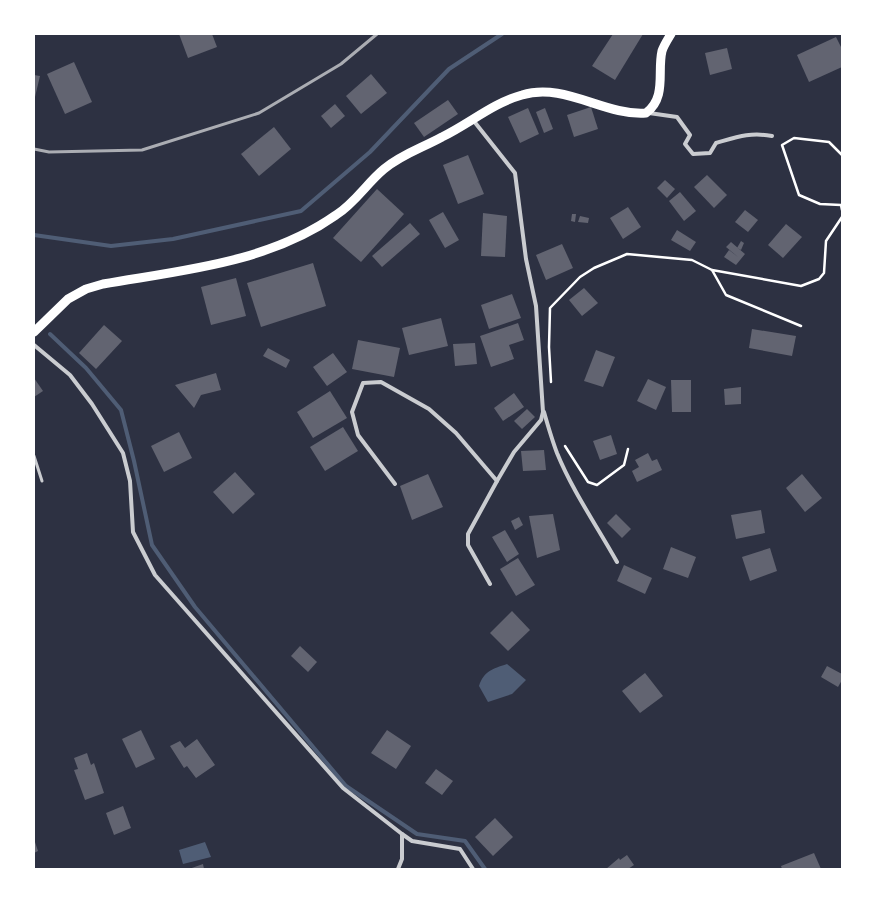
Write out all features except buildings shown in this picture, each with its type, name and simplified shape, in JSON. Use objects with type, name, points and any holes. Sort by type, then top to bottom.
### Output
[{"type":"main road","points":[[34,332],[68,299],[86,289],[103,284],[219,264],[266,252],[296,238],[337,215],[384,169],[403,155],[443,137],[500,103],[523,94],[557,92],[623,111],[646,113],[657,101],[660,85],[662,50],[671,34]]},
{"type":"street","points":[[646,113],[678,117],[690,135],[685,144],[693,154],[710,154],[716,144],[734,138],[756,133],[772,136]]},
{"type":"street","points":[[473,120],[515,173],[526,260],[536,306],[544,412],[558,454],[572,482],[618,562]]},
{"type":"street","points":[[34,345],[70,375],[92,404],[122,453],[130,481],[133,532],[154,575],[342,788],[412,841],[460,849],[473,869]]},
{"type":"street","points":[[395,484],[358,435],[352,412],[363,383],[381,382],[429,409],[456,433],[497,481]]},
{"type":"street","points":[[490,584],[468,545],[468,534],[514,452],[541,420],[544,412]]},
{"type":"street","points":[[398,869],[402,859],[402,834]]},
{"type":"lane","points":[[34,456],[42,481]]},
{"type":"path","points":[[842,156],[829,142],[794,138],[782,146],[798,195],[820,204],[840,205],[842,210]]},
{"type":"path","points":[[551,386],[550,308],[580,277],[594,268],[627,254],[692,260],[712,270],[801,286],[819,280],[824,273],[826,241],[842,217]]},
{"type":"path","points":[[712,270],[726,295],[801,326]]},
{"type":"path","points":[[563,444],[588,482],[597,485],[624,465],[628,449]]},
{"type":"water","points":[[507,664],[526,680],[512,694],[488,702],[479,686],[483,677],[489,671]]},
{"type":"water","points":[[205,842],[211,857],[183,864],[179,850]]},
{"type":"waterway","points":[[34,235],[111,246],[173,239],[301,211],[370,152],[449,69],[502,34]]},
{"type":"waterway","points":[[50,334],[86,368],[121,410],[134,461],[152,545],[195,607],[346,786],[417,834],[465,841],[485,869]]},
{"type":"railway","points":[[34,149],[49,152],[142,150],[259,113],[341,64],[377,34]]}]
